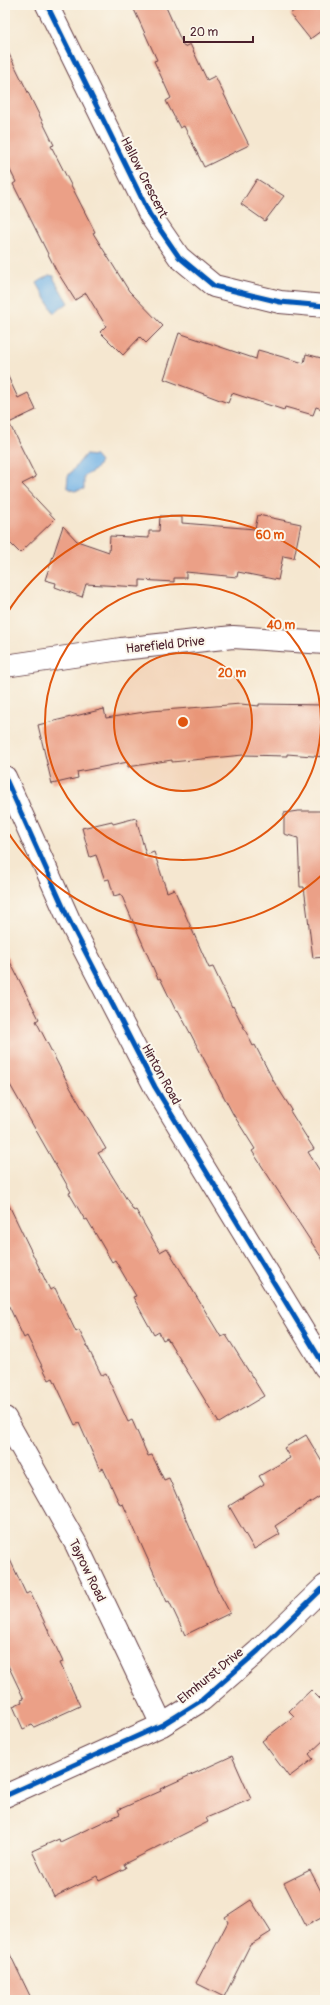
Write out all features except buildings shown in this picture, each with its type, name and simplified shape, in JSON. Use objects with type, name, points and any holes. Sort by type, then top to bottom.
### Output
[{"type":"street","name":"Hallow Crescent","points":[[47,5],[150,215],[179,257],[214,286],[280,302],[325,306]]},
{"type":"street","name":"Harefield Drive","points":[[5,666],[121,649],[233,637],[325,643]]},
{"type":"street","name":"Hinton Road","points":[[5,777],[69,920],[155,1087],[325,1367]]},
{"type":"street","name":"Tayrow Road","points":[[5,1418],[76,1544],[162,1725]]},
{"type":"street","name":"Elmhurst Drive","points":[[5,1796],[162,1725],[202,1700],[258,1651],[325,1586]]},
{"type":"water","points":[[49,275],[54,276],[54,279],[68,303],[54,313],[37,283]]},
{"type":"water","points":[[85,455],[95,456],[100,462],[95,470],[84,476],[84,489],[74,491],[67,487],[68,476]]},
{"type":"cycle path","points":[[47,5],[150,215],[179,257],[214,286],[280,302],[325,306]]},
{"type":"cycle path","points":[[5,777],[69,920],[155,1087],[325,1367]]},
{"type":"cycle path","points":[[5,1796],[162,1725],[202,1700],[258,1651],[325,1586]]}]
